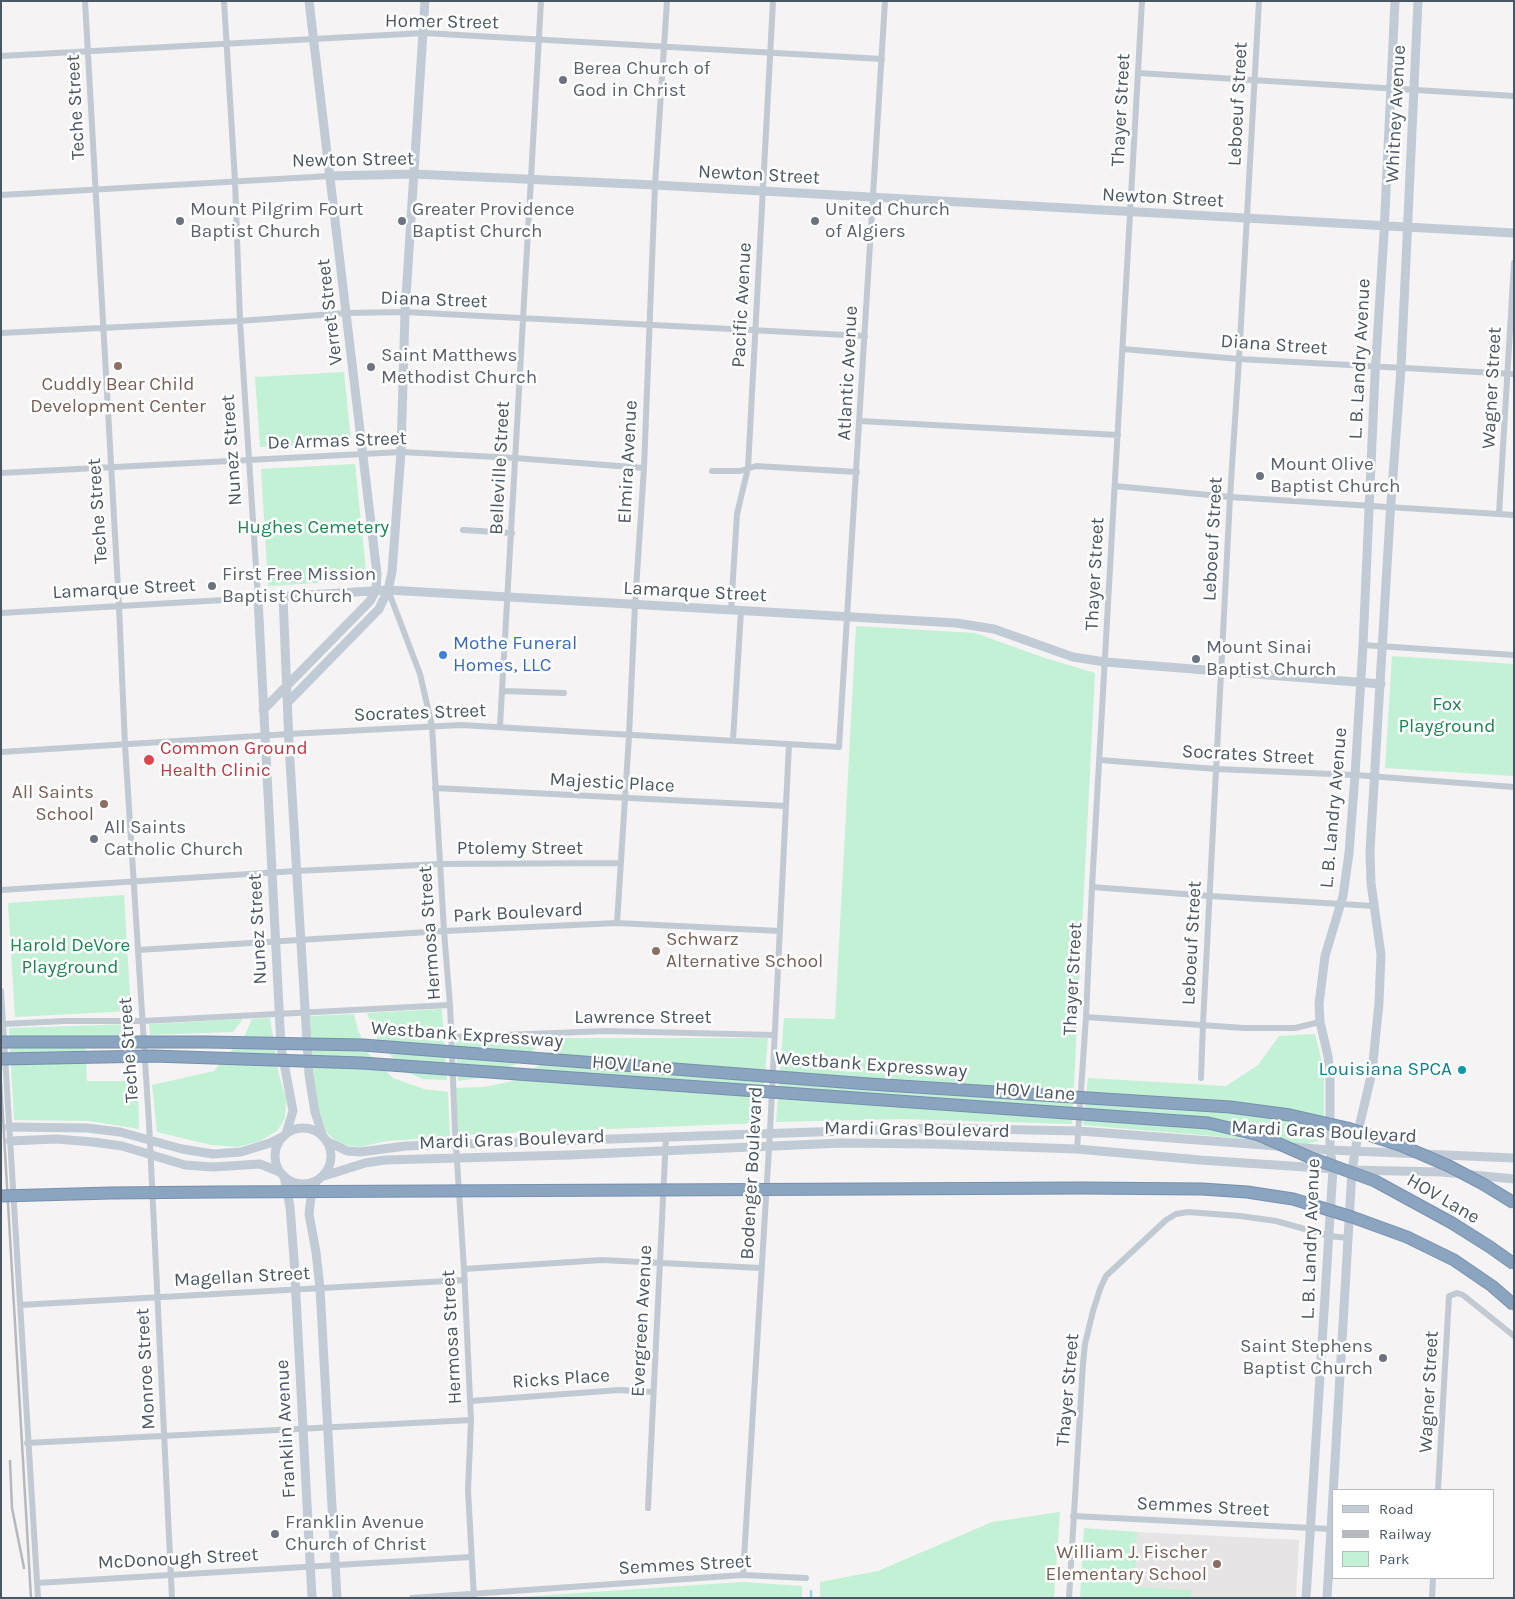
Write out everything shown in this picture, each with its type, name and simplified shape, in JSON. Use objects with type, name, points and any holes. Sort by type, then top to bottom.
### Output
[{"type":"highway","name":"Westbank Expressway","points":[[1,1042],[207,1042],[363,1045],[869,1084],[1230,1107],[1290,1114],[1347,1128],[1400,1146],[1449,1166],[1514,1203]]},
{"type":"highway","name":"HOV Lane","points":[[1,1059],[154,1056],[362,1063],[1208,1122],[1259,1135],[1309,1157],[1375,1181],[1452,1224],[1514,1264]]},
{"type":"highway","points":[[1,1196],[215,1192],[1083,1188],[1202,1189],[1247,1192],[1293,1199],[1352,1216],[1407,1237],[1454,1260],[1492,1286],[1514,1304]]},
{"type":"street","name":"Teche Street","points":[[85,1],[149,1139]]},
{"type":"street","name":"Nunez Street","points":[[224,1],[240,321],[258,598],[279,1014],[282,1054],[293,1102],[293,1111],[284,1135]]},
{"type":"street","name":"Verret Street","points":[[309,1],[377,574],[376,590]]},
{"type":"street","points":[[288,702],[379,609],[388,590],[392,572],[401,452],[405,312],[425,1]]},
{"type":"street","name":"Belleville Street","points":[[500,726],[541,1]]},
{"type":"street","name":"Elmira Avenue","points":[[617,923],[644,468],[655,185],[667,1]]},
{"type":"street","name":"Pacific Avenue","points":[[731,610],[737,514],[748,468],[773,1]]},
{"type":"street","name":"Atlantic Avenue","points":[[839,747],[885,1]]},
{"type":"street","name":"Thayer Street","points":[[1077,1149],[1086,1017],[1142,1]]},
{"type":"street","name":"Leboeuf Street","points":[[1201,1078],[1202,1024],[1230,497],[1259,1]]},
{"type":"street","name":"Whitney Avenue","points":[[1385,226],[1395,1]]},
{"type":"street","name":"Whitney Avenue","points":[[1408,228],[1418,1]]},
{"type":"street","name":"Homer Street","points":[[1,56],[424,33],[882,59]]},
{"type":"street","points":[[1138,73],[1514,96]]},
{"type":"street","name":"Newton Street","points":[[1,195],[95,188],[330,176],[414,174],[655,185],[1514,234]]},
{"type":"street","name":"L. B. Landry Avenue","points":[[1306,1598],[1333,1169],[1330,1150],[1330,1076],[1328,1056],[1320,1022],[1321,984],[1325,956],[1341,904],[1349,853],[1361,682],[1368,506],[1385,226]]},
{"type":"street","name":"L. B. Landry Avenue","points":[[1333,1489],[1352,1170],[1376,1045],[1381,955],[1374,906],[1370,851],[1401,368],[1408,228]]},
{"type":"street","name":"Wagner Street","points":[[1499,514],[1511,374],[1514,263]]},
{"type":"street","name":"Diana Street","points":[[1,333],[240,321],[346,313],[405,312],[865,336]]},
{"type":"street","name":"Diana Street","points":[[1123,349],[1239,359],[1511,374]]},
{"type":"street","points":[[860,421],[1118,435]]},
{"type":"street","name":"De Armas Street","points":[[1,473],[401,452],[516,458],[644,468]]},
{"type":"street","points":[[712,470],[740,471],[756,466],[857,472]]},
{"type":"street","points":[[1115,486],[1230,497],[1514,515]]},
{"type":"street","points":[[462,530],[512,533]]},
{"type":"street","points":[[264,710],[370,602],[376,590]]},
{"type":"street","name":"Lamarque Street","points":[[1,613],[388,590],[956,623],[994,629],[1074,657],[1105,662],[1381,684]]},
{"type":"street","name":"Hermosa Street","points":[[388,590],[420,674],[432,726],[465,1280],[471,1420],[468,1490],[473,1596]]},
{"type":"street","points":[[283,596],[296,871],[310,1087],[315,1112],[330,1149],[331,1159],[328,1168],[312,1189],[308,1214],[316,1252],[320,1288],[337,1598]]},
{"type":"street","points":[[733,740],[741,611]]},
{"type":"street","points":[[1363,645],[1514,656]]},
{"type":"street","points":[[503,691],[564,693]]},
{"type":"street","name":"Socrates Street","points":[[1,752],[265,735],[461,725],[839,747]]},
{"type":"street","name":"Bodenger Boulevard","points":[[743,1574],[770,1132],[789,744]]},
{"type":"street","name":"Socrates Street","points":[[1100,760],[1216,769],[1355,775],[1514,786]]},
{"type":"street","name":"Majestic Place","points":[[435,788],[786,806]]},
{"type":"street","name":"Ptolemy Street","points":[[1,890],[296,871],[440,864],[620,863]]},
{"type":"street","points":[[1092,887],[1374,906]]},
{"type":"street","name":"Park Boulevard","points":[[138,950],[275,943],[444,931],[617,923],[780,931]]},
{"type":"street","points":[[1,990],[38,1598]]},
{"type":"street","points":[[3,1024],[65,1021],[142,1021],[450,1005]]},
{"type":"street","points":[[1086,1017],[1244,1028],[1295,1028],[1320,1022]]},
{"type":"street","name":"Lawrence Street","points":[[452,1038],[606,1031],[774,1035]]},
{"type":"street","points":[[9,1127],[87,1128],[120,1132],[182,1149],[213,1154],[256,1148],[294,1129],[307,1128],[316,1131],[325,1139]]},
{"type":"street","name":"Mardi Gras Boulevard","points":[[325,1139],[338,1147],[353,1152],[406,1146],[770,1132],[933,1128],[1079,1131],[1330,1150],[1514,1158]]},
{"type":"street","points":[[282,1174],[276,1163],[275,1153],[277,1144],[284,1135]]},
{"type":"street","name":"Evergreen Avenue","points":[[648,1508],[666,1137]]},
{"type":"street","points":[[10,1141],[56,1139],[93,1142],[122,1146],[191,1166],[213,1167],[260,1164],[282,1174],[292,1182],[302,1184],[319,1178]]},
{"type":"street","name":"Monroe Street","points":[[149,1139],[172,1598]]},
{"type":"street","name":"Mardi Gras Boulevard","points":[[319,1178],[357,1165],[385,1160],[457,1159],[842,1143],[1077,1149],[1200,1160],[1352,1170],[1442,1172],[1514,1179]]},
{"type":"street","name":"Franklin Avenue","points":[[282,1174],[290,1207],[294,1259],[312,1598]]},
{"type":"street","name":"Thayer Street","points":[[1069,1598],[1085,1344],[1098,1296],[1106,1276],[1166,1220],[1176,1214],[1188,1212],[1276,1221],[1330,1236],[1348,1238]]},
{"type":"street","points":[[464,1269],[602,1260],[761,1268]]},
{"type":"street","name":"Magellan Street","points":[[20,1305],[465,1280]]},
{"type":"street","name":"Wagner Street","points":[[1438,1489],[1449,1296],[1457,1293],[1463,1295],[1514,1336]]},
{"type":"street","name":"Ricks Place","points":[[470,1401],[619,1390],[653,1392]]},
{"type":"street","points":[[28,1443],[471,1420]]},
{"type":"street","name":"L. B. Landry Avenue","points":[[1327,1598],[1332,1512]]},
{"type":"street","name":"Semmes Street","points":[[1074,1516],[1331,1529]]},
{"type":"street","name":"McDonough Street","points":[[37,1583],[471,1556]]},
{"type":"street","name":"Semmes Street","points":[[493,1595],[743,1574],[806,1578]]},
{"type":"street","points":[[1432,1598],[1433,1579]]},
{"type":"street","points":[[412,1598],[493,1595]]},
{"type":"shaded area","name":"William J. Fischer Elementary School","points":[[1137,1532],[1299,1540],[1296,1598],[1191,1598],[1191,1591],[1134,1587]]},
{"type":"green space","points":[[344,372],[351,442],[260,447],[255,377]]},
{"type":"green space","name":"Hughes Cemetery","points":[[355,464],[367,580],[268,586],[261,469]]},
{"type":"green space","points":[[856,626],[975,633],[1045,658],[1095,673],[1072,1124],[900,1119],[776,1122],[784,1018],[835,1019]]},
{"type":"green space","name":"Fox Playground","points":[[1392,656],[1514,664],[1514,776],[1385,768]]},
{"type":"green space","name":"Harold DeVore Playground","points":[[124,895],[131,1011],[15,1017],[8,903]]},
{"type":"green space","points":[[442,1009],[447,1080],[423,1079],[406,1072],[378,1041],[367,1013]]},
{"type":"green space","points":[[354,1014],[358,1030],[369,1054],[393,1078],[424,1089],[448,1092],[450,1137],[386,1141],[360,1147],[340,1145],[327,1133],[319,1111],[314,1080],[310,1016]]},
{"type":"green space","points":[[270,1018],[279,1075],[286,1098],[285,1118],[277,1131],[260,1141],[238,1147],[211,1145],[157,1132],[152,1085],[214,1071],[245,1035],[252,1019]]},
{"type":"green space","points":[[243,1019],[233,1032],[150,1035],[149,1024]]},
{"type":"green space","points":[[133,1024],[134,1037],[85,1037],[87,1081],[138,1081],[139,1129],[89,1121],[14,1120],[9,1028]]},
{"type":"green space","points":[[1315,1034],[1324,1070],[1324,1139],[1307,1144],[1083,1125],[1088,1078],[1226,1086],[1258,1065],[1279,1036]]},
{"type":"green space","points":[[455,1037],[543,1039],[521,1062],[486,1077],[458,1081]]},
{"type":"green space","points":[[555,1038],[768,1038],[761,1123],[458,1135],[456,1088],[484,1087],[518,1080],[539,1065],[553,1049]]},
{"type":"green space","points":[[1060,1512],[1054,1598],[820,1598],[820,1582],[878,1571],[992,1522]]},
{"type":"green space","points":[[1084,1528],[1137,1532],[1135,1587],[1191,1590],[1191,1598],[1080,1598]]},
{"type":"green space","points":[[742,1582],[802,1586],[802,1598],[506,1598]]},
{"type":"waterway","points":[[811,1591],[811,1598]]},
{"type":"railway","points":[[1,1083],[31,1598]]},
{"type":"railway","points":[[10,1461],[12,1508],[24,1568]]},
{"type":"place","name":"Berea Church of God in Christ","points":[[563,80]]},
{"type":"place","name":"Mount Pilgrim Fourt Baptist Church","points":[[180,221]]},
{"type":"place","name":"Greater Providence Baptist Church","points":[[402,221]]},
{"type":"place","name":"United Church of Algiers","points":[[815,221]]},
{"type":"place","name":"Cuddly Bear Child Development Center","points":[[118,366]]},
{"type":"place","name":"Saint Matthews Methodist Church","points":[[371,367]]},
{"type":"place","name":"Mount Olive Baptist Church","points":[[1260,476]]},
{"type":"place","name":"First Free Mission Baptist Church","points":[[212,586]]},
{"type":"place","name":"Mothe Funeral Homes, LLC","points":[[443,655]]},
{"type":"place","name":"Mount Sinai Baptist Church","points":[[1196,659]]},
{"type":"place","name":"Common Ground Health Clinic","points":[[149,760]]},
{"type":"place","name":"All Saints School","points":[[104,804]]},
{"type":"place","name":"All Saints Catholic Church","points":[[94,839]]},
{"type":"place","name":"Schwarz Alternative School","points":[[656,951]]},
{"type":"place","name":"Louisiana SPCA","points":[[1462,1070]]},
{"type":"place","name":"Saint Stephens Baptist Church","points":[[1383,1358]]},
{"type":"place","name":"Franklin Avenue Church of Christ","points":[[275,1534]]},
{"type":"place","name":"William J. Fischer Elementary School","points":[[1217,1564]]}]
